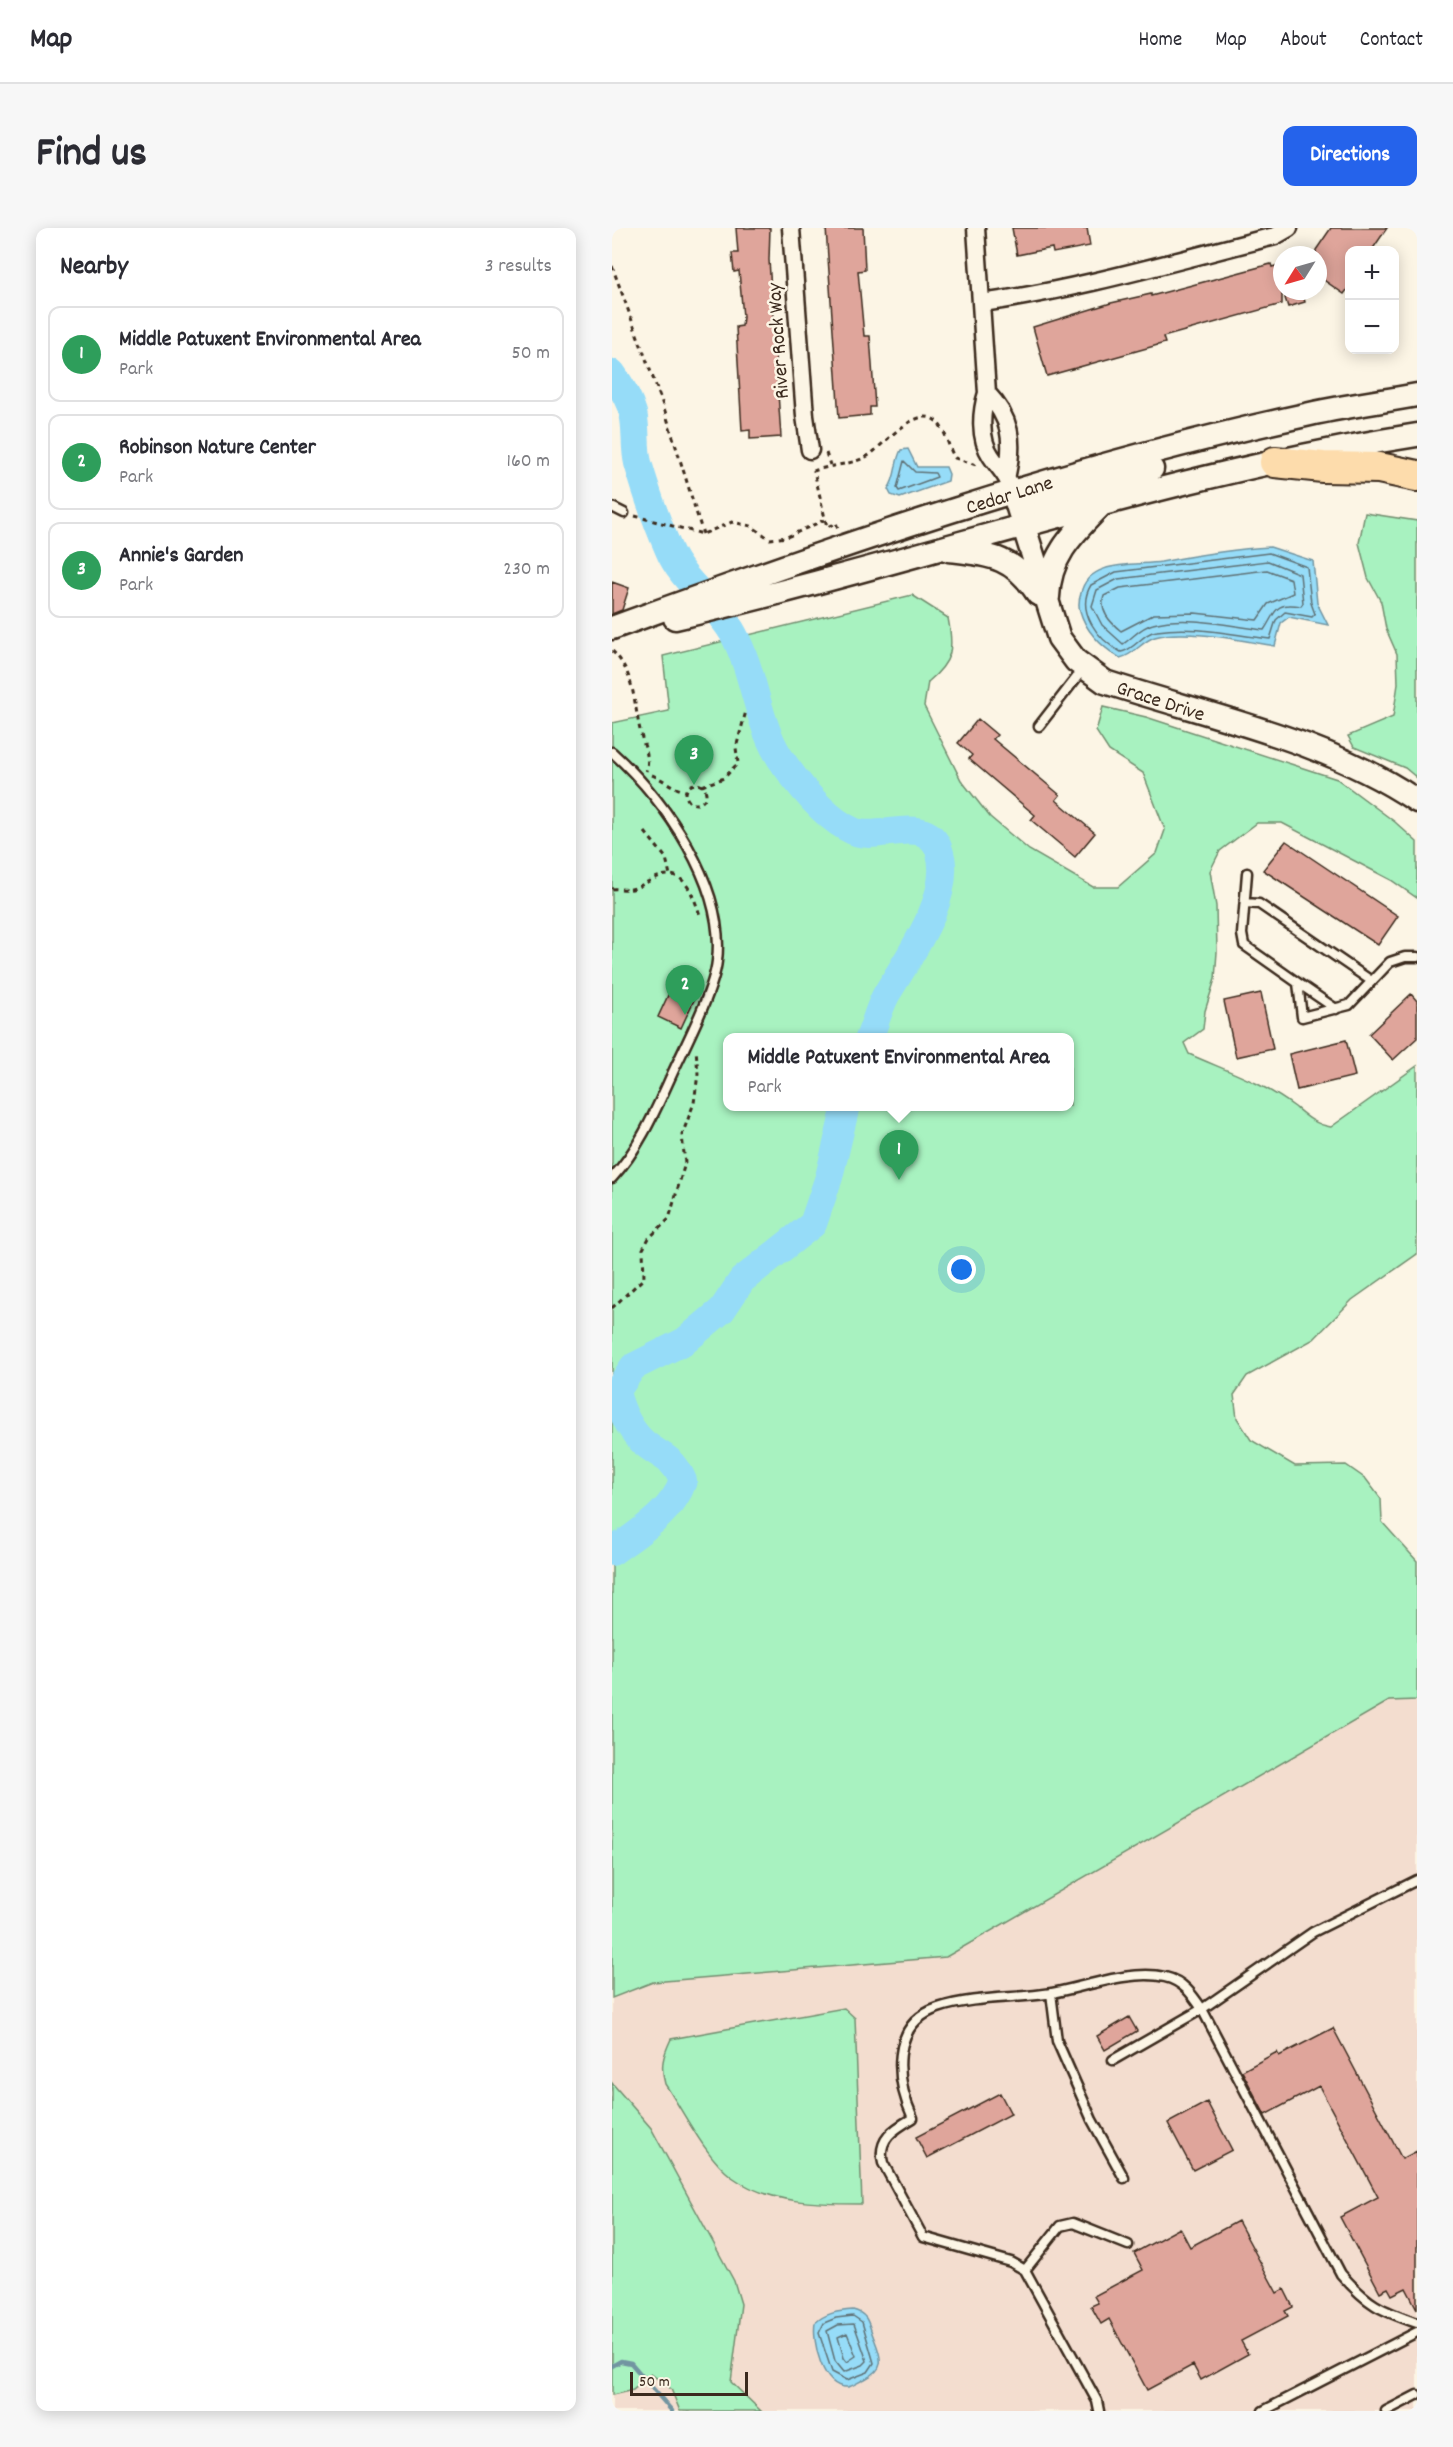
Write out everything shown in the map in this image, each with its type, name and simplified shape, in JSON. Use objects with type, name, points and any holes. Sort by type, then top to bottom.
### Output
[{"type":"highway","points":[[1275,462],[1323,467],[1379,468],[1417,476]]},
{"type":"main road","name":"Cedar Lane","points":[[612,630],[749,578],[1015,500],[1201,439],[1303,415],[1417,395]]},
{"type":"main road","points":[[1015,500],[1309,429],[1417,410]]},
{"type":"main road","name":"Cedar Lane","points":[[612,630],[770,596],[938,549],[1015,500],[1104,503],[1275,462],[1417,435]]},
{"type":"main road","name":"Grace Drive","points":[[1015,500],[1048,610],[1064,646],[1084,668],[1105,682],[1315,749],[1361,769],[1417,801]]},
{"type":"main road","points":[[1048,610],[1048,590],[1058,555],[1104,503]]},
{"type":"main road","points":[[938,549],[986,555],[1007,562],[1021,571],[1048,610]]},
{"type":"street","name":"River Rock Way","points":[[791,228],[805,416],[810,450]]},
{"type":"street","points":[[976,228],[987,393],[980,413],[990,454],[1015,500]]},
{"type":"street","points":[[982,303],[1023,297],[1252,242],[1275,236],[1289,228]]},
{"type":"street","points":[[987,393],[1002,409],[1013,448],[1015,500]]},
{"type":"lane","points":[[612,507],[624,513]]},
{"type":"lane","points":[[1040,726],[1084,668]]},
{"type":"lane","points":[[612,752],[688,844],[702,873],[716,924],[717,963],[691,1033],[652,1117],[630,1156],[612,1178]]},
{"type":"lane","points":[[1247,873],[1242,934],[1244,945],[1336,1009]]},
{"type":"lane","points":[[1245,903],[1259,904],[1370,980]]},
{"type":"lane","points":[[1298,983],[1302,1017],[1336,1009],[1352,1002],[1370,980],[1397,958],[1417,957]]},
{"type":"lane","points":[[1113,2060],[1202,2008],[1312,1932],[1417,1880]]},
{"type":"lane","points":[[1099,2411],[1097,2401],[1025,2270],[1011,2262],[923,2237],[898,2194],[880,2153],[883,2141],[893,2129],[913,2118],[905,2101],[898,2067],[904,2041],[922,2016],[936,2008],[1051,1993],[1140,1975],[1156,1975],[1177,1981],[1189,1989],[1202,2008],[1341,2274],[1359,2294],[1378,2309],[1417,2323]]},
{"type":"lane","points":[[1051,1993],[1057,2041],[1092,2120],[1124,2178]]},
{"type":"lane","points":[[1025,2270],[1060,2226],[1066,2224],[1073,2223],[1128,2245]]},
{"type":"lane","points":[[1263,2411],[1417,2332]]},
{"type":"lane","points":[[1386,2411],[1417,2395]]},
{"type":"path","points":[[612,266],[664,408],[702,534]]},
{"type":"path","points":[[624,513],[702,534],[732,522],[751,526],[770,539],[787,537],[824,520],[814,471],[861,460],[872,453],[888,436],[921,418],[931,418],[940,426],[955,458],[1015,500]]},
{"type":"path","points":[[612,651],[619,657],[634,693],[640,732],[649,760],[641,785]]},
{"type":"path","points":[[686,791],[693,784],[702,786],[724,778],[738,763],[736,748],[746,711]]},
{"type":"path","points":[[645,772],[665,779],[672,788],[686,791]]},
{"type":"path","points":[[686,791],[688,801],[698,805],[706,798],[702,786]]},
{"type":"path","points":[[645,832],[666,858],[670,875]]},
{"type":"path","points":[[612,889],[633,889],[649,880],[670,875],[682,879],[694,899],[706,931],[716,924]]},
{"type":"path","points":[[612,1308],[644,1278],[644,1249],[649,1238],[669,1219],[685,1164],[682,1135],[694,1102],[698,1074],[698,1056],[691,1033]]},
{"type":"shaded area","points":[[1417,1676],[1417,2411],[612,2411],[612,1983]]},
{"type":"green space","points":[[1365,513],[1417,521],[1417,778],[1405,768],[1354,747],[1348,736],[1393,717],[1398,684],[1397,654],[1386,629],[1381,602],[1368,578],[1359,543]]},
{"type":"green space","points":[[912,595],[948,618],[951,638],[950,654],[943,668],[928,682],[924,706],[961,780],[990,817],[1029,850],[1093,887],[1118,887],[1157,853],[1165,830],[1143,773],[1109,751],[1096,731],[1103,707],[1146,717],[1337,779],[1395,822],[1417,842],[1417,898],[1391,880],[1282,823],[1257,823],[1220,851],[1210,871],[1216,906],[1215,979],[1205,1011],[1203,1029],[1184,1043],[1189,1054],[1257,1084],[1283,1098],[1312,1120],[1331,1127],[1417,1066],[1417,1254],[1352,1300],[1314,1339],[1247,1376],[1234,1395],[1237,1418],[1251,1440],[1295,1466],[1346,1465],[1366,1479],[1381,1499],[1382,1522],[1417,1561],[1417,1700],[1389,1701],[946,1957],[653,1982],[612,1998],[612,723],[669,711],[663,656]]},
{"type":"green space","points":[[844,2008],[855,2018],[862,2204],[795,2201],[762,2193],[746,2186],[722,2169],[713,2158],[665,2084],[663,2061],[671,2039]]},
{"type":"green space","points":[[612,2083],[651,2128],[734,2281],[741,2304],[731,2382],[761,2411],[680,2411],[671,2389],[651,2374],[633,2390],[612,2395]]},
{"type":"water","points":[[908,449],[917,467],[946,467],[949,474],[948,481],[900,498],[891,495],[888,489],[893,480],[899,455],[901,450]]},
{"type":"water","points":[[1270,547],[1313,561],[1317,603],[1328,625],[1289,617],[1281,623],[1275,646],[1214,636],[1167,635],[1150,639],[1130,654],[1120,658],[1096,638],[1086,626],[1079,609],[1085,582],[1093,574],[1103,569]]},
{"type":"water","points":[[853,2310],[864,2315],[868,2321],[878,2348],[879,2367],[867,2378],[852,2386],[839,2386],[825,2372],[817,2352],[815,2323],[832,2313]]},
{"type":"building","points":[[736,228],[770,228],[769,260],[781,437],[750,439],[750,430],[742,431],[736,327],[742,326],[743,317],[739,271],[734,272],[732,253],[738,253]]},
{"type":"building","points":[[826,228],[863,228],[865,270],[858,271],[864,336],[870,336],[875,407],[870,407],[870,415],[839,418]]},
{"type":"building","points":[[1012,228],[1087,228],[1090,246],[1053,253],[1052,248],[1017,255]]},
{"type":"building","points":[[1331,228],[1387,228],[1375,246],[1345,246],[1344,294],[1327,282],[1327,246],[1319,246]]},
{"type":"building","points":[[1271,264],[1273,267],[1273,300],[1282,300],[1282,304],[1163,337],[1165,343],[1047,376],[1033,327],[1111,303],[1151,294],[1151,296]]},
{"type":"building","points":[[1286,300],[1304,300],[1305,302],[1288,307]]},
{"type":"building","points":[[612,582],[629,588],[622,610],[612,614]]},
{"type":"building","points":[[978,719],[997,735],[993,739],[1060,795],[1056,800],[1095,833],[1075,857],[1031,820],[1035,815],[969,759],[972,755],[958,743]]},
{"type":"building","points":[[1286,841],[1398,916],[1378,945],[1263,870]]},
{"type":"building","points":[[677,976],[700,987],[681,1028],[658,1017]]},
{"type":"building","points":[[1261,993],[1273,1049],[1236,1057],[1224,1001]]},
{"type":"building","points":[[1411,994],[1417,1001],[1417,1038],[1393,1060],[1369,1034]]},
{"type":"building","points":[[1346,1040],[1355,1076],[1297,1090],[1289,1054]]},
{"type":"building","points":[[1129,2017],[1137,2031],[1105,2050],[1097,2036]]},
{"type":"building","points":[[1333,2028],[1402,2159],[1417,2151],[1417,2309],[1406,2288],[1392,2295],[1388,2288],[1380,2292],[1340,2217],[1378,2197],[1319,2086],[1265,2115],[1242,2071],[1277,2052],[1279,2056]]},
{"type":"building","points":[[1000,2093],[1011,2114],[927,2158],[916,2137]]},
{"type":"building","points":[[1207,2102],[1232,2150],[1193,2170],[1168,2123]]},
{"type":"building","points":[[1238,2221],[1277,2293],[1284,2289],[1293,2307],[1285,2311],[1288,2316],[1241,2341],[1248,2354],[1201,2380],[1193,2365],[1147,2390],[1109,2319],[1101,2324],[1091,2306],[1098,2303],[1094,2296],[1143,2270],[1134,2253],[1180,2228],[1190,2247]]},
{"type":"waterway","points":[[612,373],[633,413],[638,463],[668,548],[682,572],[734,635],[747,667],[768,735],[785,765],[815,802],[843,826],[863,834],[913,830],[933,839],[939,850],[942,868],[935,906],[916,945],[886,995],[871,1033]]},
{"type":"waterway","points":[[612,1552],[654,1521],[671,1503],[683,1481],[675,1466],[643,1442],[633,1431],[616,1392],[633,1367],[685,1341],[722,1310],[742,1280],[813,1224],[829,1177],[845,1111]]},
{"type":"waterway","points":[[612,1391],[616,1392]]},
{"type":"waterway","points":[[612,2366],[621,2361],[631,2363],[672,2411]]},
{"type":"place","name":"Annie's Garden","points":[[694,785]]},
{"type":"place","name":"Robinson Nature Center","points":[[685,1015]]},
{"type":"place","name":"Middle Patuxent Environmental Area","points":[[899,1180]]}]
